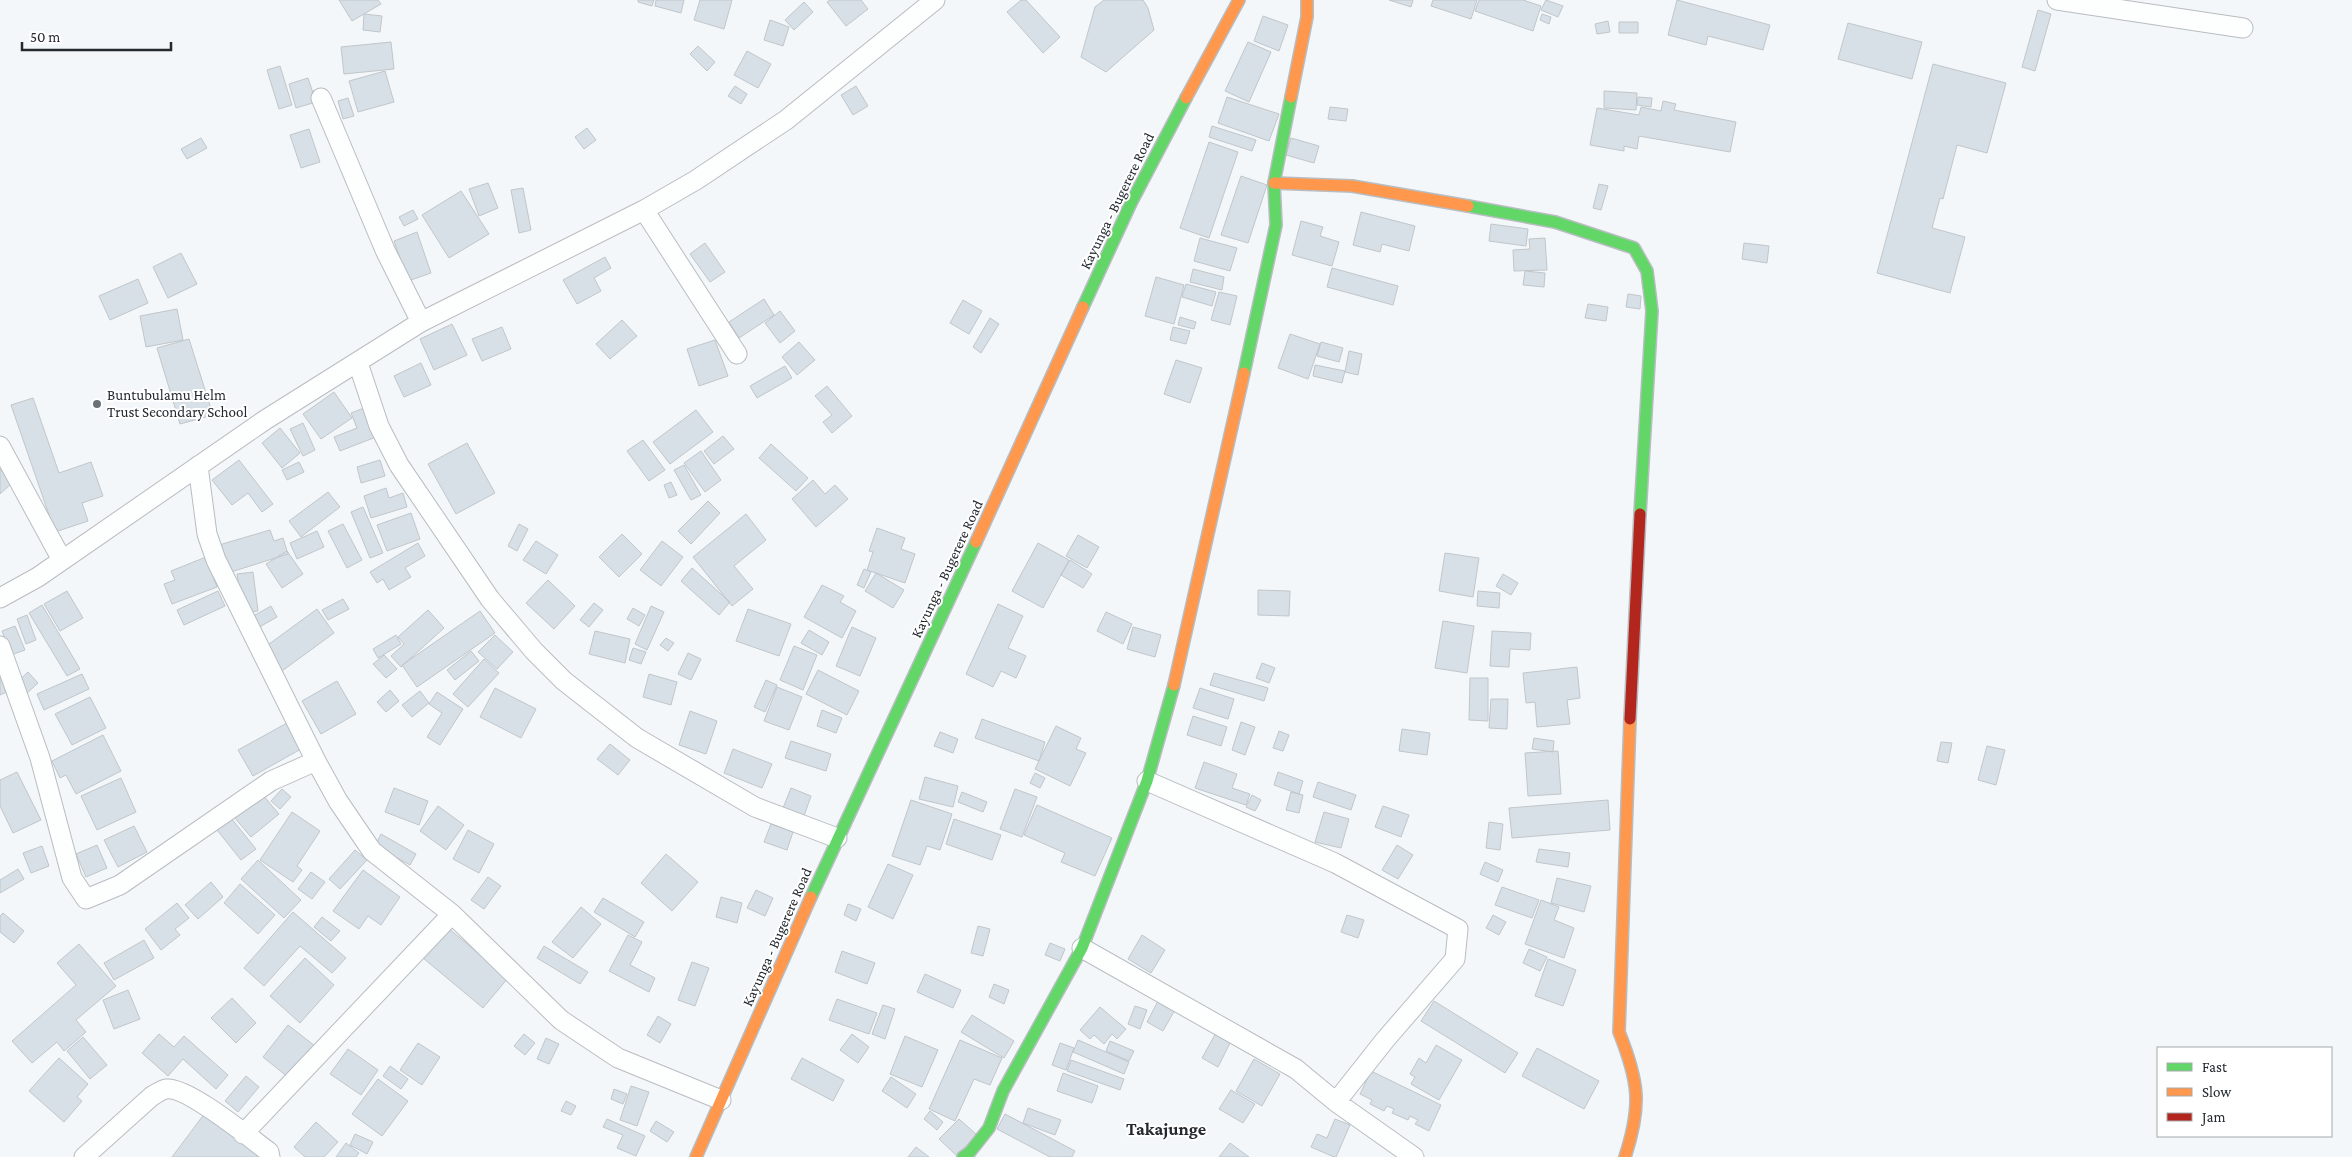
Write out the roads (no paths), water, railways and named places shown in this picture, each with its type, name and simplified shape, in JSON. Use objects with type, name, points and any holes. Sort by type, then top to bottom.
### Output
[{"type":"street","points":[[0,598],[38,577],[265,420],[421,322],[644,210],[696,180],[786,120],[934,0]]},
{"type":"street","name":"Kayunga - Bugerere Road","points":[[698,1156],[837,838],[985,524],[1131,203],[1239,0]]},
{"type":"street","points":[[963,1157],[970,1152],[989,1128],[1003,1091],[1082,948],[1147,781],[1171,696],[1260,308],[1276,225],[1274,183],[1307,17],[1307,0]]},
{"type":"street","points":[[2057,0],[2243,28]]},
{"type":"street","points":[[321,98],[385,250],[421,322]]},
{"type":"street","points":[[1274,183],[1352,186],[1555,222],[1634,248],[1647,271],[1652,312],[1632,662],[1619,1032],[1633,1067],[1638,1107],[1634,1132],[1625,1157]]},
{"type":"street","points":[[644,210],[738,354]]},
{"type":"street","points":[[358,363],[378,426],[399,465],[490,599],[534,650],[564,681],[637,738],[746,803],[837,838]]},
{"type":"street","points":[[0,446],[62,560]]},
{"type":"street","points":[[198,466],[206,534],[216,560],[316,761],[338,801],[372,851],[452,914],[561,1020],[618,1058],[721,1100]]},
{"type":"street","points":[[0,646],[40,758],[72,878],[86,899],[120,885],[271,781],[316,761]]},
{"type":"street","points":[[1147,781],[1335,863],[1458,929],[1455,959],[1385,1040],[1336,1102]]},
{"type":"street","points":[[244,1134],[452,914]]},
{"type":"street","points":[[1082,948],[1296,1068],[1336,1102],[1414,1157]]},
{"type":"street","points":[[84,1157],[152,1096],[165,1089],[176,1090],[192,1097],[269,1152],[270,1157]]},
{"type":"place","name":"Buntubulamu Helm Trust Secondary School","points":[[97,404]]},
{"type":"district","name":"Takajunge","points":[[1166,1129]]}]
